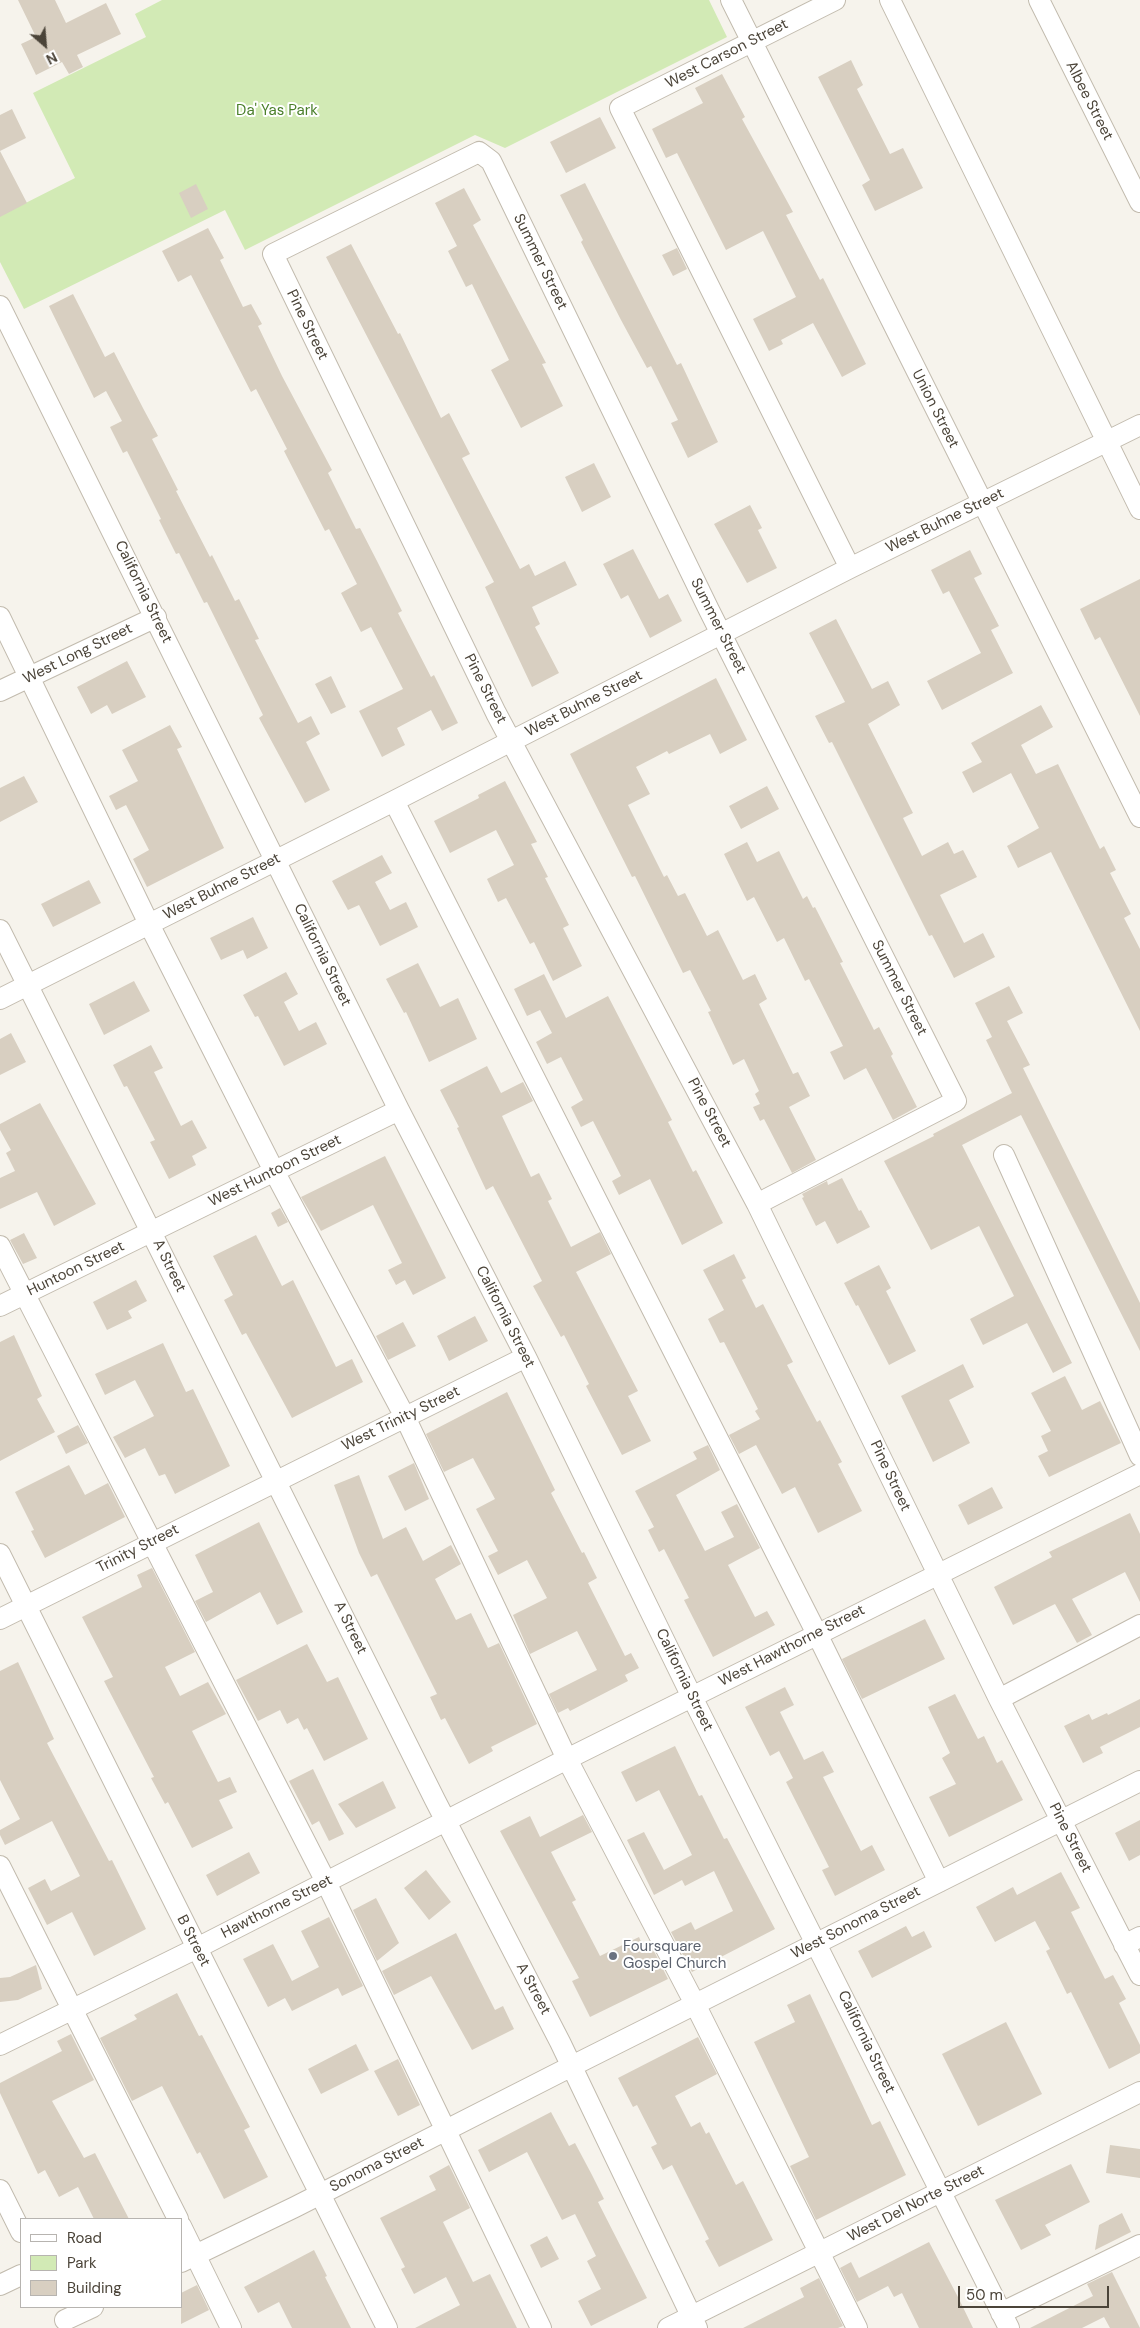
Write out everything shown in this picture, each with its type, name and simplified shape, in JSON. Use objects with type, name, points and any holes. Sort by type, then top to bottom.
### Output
[{"type":"street","name":"Union Street","points":[[731,0],[1140,817]]},
{"type":"street","name":"West Carson Street","points":[[835,0],[620,108],[850,568]]},
{"type":"street","points":[[890,0],[1140,510]]},
{"type":"street","name":"Albee Street","points":[[1039,0],[1140,202]]},
{"type":"street","name":"Pine Street","points":[[479,152],[273,254],[492,704],[757,1204],[999,1699],[1061,1821],[1132,1941],[1140,1975]]},
{"type":"street","name":"Summer Street","points":[[479,152],[491,161],[721,634],[956,1101],[757,1204]]},
{"type":"street","name":"California Street","points":[[0,306],[399,1110],[526,1357],[692,1697],[1005,2320]]},
{"type":"street","name":"West Buhne Street","points":[[0,999],[394,801],[850,568],[1140,425]]},
{"type":"street","points":[[0,617],[149,924],[274,1171],[405,1417],[567,1759],[695,2004],[857,2328]]},
{"type":"street","name":"West Long Street","points":[[0,691],[156,617]]},
{"type":"street","points":[[394,801],[817,1634],[939,1882]]},
{"type":"street","name":"A Street","points":[[0,930],[445,1821],[572,2066],[694,2322]]},
{"type":"street","name":"West Huntoon Street","points":[[152,1232],[399,1110]]},
{"type":"street","points":[[1004,1155],[1140,1456]]},
{"type":"street","name":"Huntoon Street","points":[[0,1306],[152,1232]]},
{"type":"street","points":[[0,1246],[150,1542],[326,1882],[541,2328]]},
{"type":"street","name":"West Trinity Street","points":[[276,1480],[526,1357]]},
{"type":"street","name":"West Hawthorne Street","points":[[445,1821],[1140,1474]]},
{"type":"street","name":"Trinity Street","points":[[0,1619],[276,1480]]},
{"type":"street","name":"B Street","points":[[0,1554],[387,2328]]},
{"type":"street","points":[[999,1699],[1140,1625]]},
{"type":"street","name":"West Sonoma Street","points":[[572,2066],[1140,1781]]},
{"type":"street","name":"Hawthorne Street","points":[[0,2045],[197,1948],[445,1821]]},
{"type":"street","points":[[0,1866],[177,2218]]},
{"type":"street","name":"Sonoma Street","points":[[189,2258],[572,2066]]},
{"type":"street","name":"West Del Norte Street","points":[[668,2328],[694,2322],[819,2252],[1140,2092]]},
{"type":"street","points":[[0,2190],[20,2230]]},
{"type":"street","points":[[182,2230],[189,2258],[231,2328]]},
{"type":"street","points":[[1005,2320],[1140,2245]]},
{"type":"street","points":[[0,2285],[20,2275]]},
{"type":"street","points":[[64,2318],[89,2308]]},
{"type":"green space","name":"Da' Yas Park","points":[[162,0],[709,0],[727,37],[505,148],[475,135],[245,250],[225,210],[24,309],[0,262],[0,216],[75,178],[33,93],[146,37],[135,14]]},
{"type":"building","points":[[18,0],[55,0],[66,23],[106,3],[121,34],[77,55],[83,67],[69,74],[62,62],[36,75],[21,44],[36,37]]},
{"type":"building","points":[[851,60],[863,85],[857,89],[890,154],[903,148],[923,188],[875,211],[862,185],[870,180],[818,77]]},
{"type":"building","points":[[722,74],[745,117],[742,119],[793,212],[786,215],[820,280],[823,278],[866,364],[842,377],[813,323],[781,340],[783,344],[769,351],[753,319],[796,297],[763,231],[726,250],[677,153],[666,158],[652,129],[703,103],[695,88]]},
{"type":"building","points":[[12,109],[26,138],[0,151],[0,115]]},
{"type":"building","points":[[600,117],[616,148],[566,173],[550,142]]},
{"type":"building","points":[[0,151],[27,203],[0,217]]},
{"type":"building","points":[[585,183],[677,365],[681,363],[718,442],[688,458],[671,423],[678,420],[651,366],[647,368],[621,320],[581,242],[583,240],[560,195]]},
{"type":"building","points":[[196,184],[208,209],[191,218],[179,193]]},
{"type":"building","points":[[464,188],[481,220],[473,225],[546,363],[542,364],[563,406],[521,428],[491,370],[509,360],[472,284],[466,287],[448,251],[457,246],[435,203]]},
{"type":"building","points":[[208,228],[224,258],[220,260],[243,307],[251,304],[262,324],[258,326],[282,376],[332,470],[328,473],[356,529],[360,528],[402,611],[398,613],[431,677],[434,675],[458,723],[442,731],[431,710],[397,728],[405,745],[382,757],[359,711],[403,689],[371,627],[361,632],[341,593],[357,584],[329,529],[325,531],[284,451],[287,449],[256,389],[251,392],[191,275],[178,282],[162,251]]},
{"type":"building","points":[[351,244],[398,334],[400,333],[441,418],[449,413],[470,454],[462,458],[520,569],[529,564],[535,576],[565,561],[577,585],[532,607],[540,624],[535,627],[559,673],[532,687],[485,587],[494,582],[326,257]]},
{"type":"building","points":[[677,248],[687,269],[673,276],[662,255]]},
{"type":"building","points":[[73,294],[105,357],[114,352],[158,436],[152,439],[178,490],[176,491],[235,601],[239,599],[259,639],[255,640],[298,723],[311,716],[320,734],[306,742],[330,790],[305,803],[259,718],[263,715],[207,602],[204,603],[179,553],[176,554],[127,451],[123,453],[110,427],[122,421],[106,391],[94,398],[49,306]]},
{"type":"building","points":[[594,463],[611,497],[582,512],[565,477]]},
{"type":"building","points":[[750,505],[762,528],[758,530],[777,568],[747,583],[714,524]]},
{"type":"building","points":[[633,549],[659,599],[668,594],[682,621],[650,638],[628,595],[621,599],[603,564]]},
{"type":"building","points":[[970,550],[982,574],[974,578],[999,626],[991,630],[1013,673],[942,710],[927,681],[981,653],[949,591],[943,594],[931,570]]},
{"type":"building","points":[[1140,579],[1140,716],[1100,637],[1095,640],[1080,609]]},
{"type":"building","points":[[836,619],[872,689],[888,681],[900,705],[868,724],[913,813],[903,818],[922,856],[948,842],[954,854],[963,850],[977,877],[940,895],[964,943],[983,933],[995,957],[954,978],[932,935],[929,936],[832,742],[829,743],[815,716],[845,702],[809,633]]},
{"type":"building","points":[[127,661],[146,697],[112,714],[107,705],[91,714],[77,687]]},
{"type":"building","points":[[331,676],[346,707],[331,714],[315,684]]},
{"type":"building","points":[[716,678],[747,740],[720,754],[710,734],[669,754],[667,751],[636,767],[650,794],[628,805],[664,877],[667,875],[678,896],[685,893],[707,936],[718,930],[743,980],[755,974],[767,999],[759,1004],[793,1074],[798,1072],[810,1096],[789,1107],[816,1160],[792,1173],[764,1119],[760,1121],[753,1107],[760,1104],[755,1094],[759,1091],[744,1059],[733,1065],[708,1012],[711,1011],[690,970],[683,973],[635,876],[632,877],[570,754]]},
{"type":"building","points":[[1041,705],[1053,727],[1021,745],[1036,774],[1058,764],[1100,849],[1104,846],[1116,870],[1110,873],[1131,914],[1124,918],[1140,949],[1140,1031],[1051,852],[1018,868],[1007,846],[1039,828],[1011,773],[973,793],[962,772],[982,762],[971,743]]},
{"type":"building","points":[[170,725],[182,747],[177,749],[224,848],[147,887],[133,859],[149,850],[126,805],[116,810],[109,796],[138,781],[122,750]]},
{"type":"building","points":[[24,776],[38,802],[0,822],[0,788]]},
{"type":"building","points":[[505,781],[537,842],[531,844],[548,877],[545,878],[569,925],[563,928],[582,966],[553,981],[534,942],[530,944],[506,898],[498,902],[487,879],[514,865],[496,830],[450,853],[434,821],[479,798],[478,795]]},
{"type":"building","points":[[767,786],[779,809],[741,829],[729,806]]},
{"type":"building","points":[[747,842],[757,862],[779,851],[803,899],[807,896],[813,908],[815,907],[843,962],[840,963],[874,1030],[879,1027],[893,1054],[891,1056],[917,1107],[893,1120],[866,1068],[844,1080],[830,1052],[843,1046],[809,979],[805,981],[784,938],[777,942],[754,897],[747,901],[724,854]]},
{"type":"building","points":[[382,855],[392,873],[375,882],[390,910],[406,902],[418,927],[380,946],[359,905],[348,910],[332,881]]},
{"type":"building","points":[[89,880],[101,903],[53,927],[41,904]]},
{"type":"building","points":[[253,917],[268,948],[247,959],[243,950],[221,960],[210,938]]},
{"type":"building","points":[[418,963],[440,1007],[458,998],[477,1039],[429,1062],[406,1012],[404,1013],[386,979]]},
{"type":"building","points":[[286,972],[298,994],[284,1002],[299,1031],[316,1022],[327,1044],[284,1066],[258,1016],[255,1017],[243,995]]},
{"type":"building","points":[[544,974],[566,1018],[608,996],[672,1120],[668,1122],[693,1172],[696,1170],[723,1223],[682,1245],[650,1179],[619,1195],[612,1181],[621,1176],[593,1121],[581,1127],[571,1107],[583,1100],[561,1057],[547,1064],[536,1042],[552,1033],[540,1010],[527,1016],[514,989]]},
{"type":"building","points":[[134,981],[150,1011],[104,1035],[89,1004]]},
{"type":"building","points":[[1009,986],[1023,1013],[1007,1021],[1030,1065],[1023,1068],[1140,1303],[1140,1351],[1021,1115],[962,1145],[1072,1363],[1053,1373],[1027,1323],[983,1345],[970,1319],[1014,1296],[979,1226],[931,1250],[884,1161],[1012,1093],[986,1040],[992,1037],[975,1003]]},
{"type":"building","points":[[11,1033],[26,1062],[0,1075],[0,1039]]},
{"type":"building","points":[[151,1045],[163,1068],[154,1072],[181,1126],[192,1120],[207,1148],[192,1156],[196,1165],[169,1179],[150,1142],[155,1140],[127,1086],[124,1087],[113,1065]]},
{"type":"building","points":[[487,1066],[501,1093],[523,1082],[533,1101],[502,1116],[531,1177],[539,1173],[552,1199],[548,1201],[571,1247],[600,1232],[611,1254],[576,1272],[638,1391],[628,1396],[651,1441],[622,1455],[586,1386],[589,1384],[564,1335],[561,1337],[533,1286],[542,1281],[493,1186],[486,1190],[457,1128],[459,1127],[440,1090]]},
{"type":"building","points":[[40,1103],[96,1204],[54,1226],[37,1192],[0,1209],[0,1178],[15,1171],[6,1153],[11,1150],[0,1130],[0,1124]]},
{"type":"building","points":[[385,1156],[446,1278],[413,1295],[405,1280],[396,1285],[388,1270],[402,1263],[373,1205],[321,1231],[301,1197]]},
{"type":"building","points":[[842,1178],[859,1211],[861,1210],[870,1227],[837,1244],[825,1221],[816,1226],[802,1198],[804,1197],[802,1194],[827,1181],[828,1185]]},
{"type":"building","points":[[280,1208],[288,1222],[278,1227],[271,1213]]},
{"type":"building","points":[[24,1233],[37,1258],[23,1264],[10,1240]]},
{"type":"building","points":[[256,1235],[282,1286],[293,1280],[336,1367],[352,1359],[363,1382],[292,1418],[246,1333],[242,1335],[224,1300],[233,1295],[213,1256]]},
{"type":"building","points":[[734,1254],[746,1278],[742,1280],[756,1308],[763,1304],[793,1362],[787,1365],[817,1422],[820,1420],[842,1462],[838,1464],[862,1511],[818,1533],[795,1487],[782,1494],[756,1445],[739,1454],[729,1435],[760,1419],[755,1411],[758,1409],[724,1342],[720,1343],[708,1319],[724,1310],[703,1270]]},
{"type":"building","points":[[879,1265],[891,1288],[886,1291],[916,1351],[889,1365],[858,1305],[856,1306],[844,1283]]},
{"type":"building","points":[[136,1280],[147,1301],[128,1311],[132,1318],[107,1330],[93,1302]]},
{"type":"building","points":[[475,1316],[488,1341],[449,1361],[437,1336]]},
{"type":"building","points":[[403,1322],[416,1346],[388,1360],[376,1336]]},
{"type":"building","points":[[14,1335],[42,1396],[37,1399],[55,1432],[0,1461],[0,1342]]},
{"type":"building","points":[[163,1343],[186,1392],[193,1389],[230,1466],[175,1494],[165,1474],[159,1476],[145,1448],[125,1458],[113,1437],[154,1416],[135,1380],[105,1395],[95,1374]]},
{"type":"building","points":[[963,1364],[974,1387],[949,1400],[970,1443],[933,1462],[901,1396]]},
{"type":"building","points":[[1065,1376],[1082,1410],[1100,1401],[1121,1443],[1049,1477],[1038,1456],[1048,1451],[1041,1436],[1051,1431],[1031,1393]]},
{"type":"building","points":[[507,1392],[555,1490],[551,1493],[597,1578],[588,1583],[625,1656],[631,1653],[639,1668],[625,1675],[628,1681],[570,1711],[568,1708],[558,1713],[549,1694],[597,1670],[577,1631],[530,1654],[513,1615],[547,1598],[527,1560],[498,1575],[488,1556],[498,1551],[476,1509],[495,1499],[473,1458],[444,1472],[426,1434]]},
{"type":"building","points":[[78,1425],[88,1443],[66,1454],[57,1436]]},
{"type":"building","points":[[708,1445],[720,1470],[676,1495],[705,1551],[734,1537],[721,1512],[737,1504],[760,1548],[728,1565],[755,1617],[767,1611],[775,1625],[713,1657],[684,1600],[689,1598],[664,1549],[659,1552],[648,1530],[654,1527],[635,1491],[697,1459],[693,1452]]},
{"type":"building","points":[[414,1463],[429,1499],[405,1511],[388,1476]]},
{"type":"building","points":[[69,1465],[85,1495],[108,1483],[125,1517],[45,1558],[31,1531],[34,1530],[15,1492]]},
{"type":"building","points":[[359,1475],[383,1539],[406,1527],[423,1561],[451,1545],[461,1564],[435,1579],[456,1620],[471,1613],[488,1648],[499,1643],[537,1724],[491,1747],[493,1751],[469,1764],[445,1718],[441,1720],[430,1697],[437,1694],[377,1574],[371,1577],[359,1553],[334,1485]]},
{"type":"building","points":[[992,1487],[1003,1508],[968,1525],[958,1505]]},
{"type":"building","points":[[1130,1513],[1140,1534],[1140,1602],[1125,1572],[1072,1599],[1092,1635],[1077,1643],[1055,1604],[1013,1625],[994,1587],[1052,1557],[1049,1552]]},
{"type":"building","points":[[259,1522],[303,1612],[277,1625],[260,1592],[206,1622],[195,1601],[213,1592],[195,1555]]},
{"type":"building","points":[[152,1568],[195,1652],[165,1667],[180,1696],[208,1682],[226,1714],[192,1731],[218,1782],[230,1777],[237,1792],[219,1800],[233,1828],[192,1848],[168,1802],[165,1804],[151,1778],[154,1777],[104,1681],[113,1677],[82,1617],[142,1587],[137,1575]]},
{"type":"building","points":[[925,1619],[945,1659],[862,1699],[842,1659]]},
{"type":"building","points":[[307,1644],[327,1682],[338,1677],[368,1739],[324,1761],[307,1728],[304,1730],[298,1718],[287,1724],[280,1710],[258,1721],[236,1680]]},
{"type":"building","points":[[18,1662],[54,1739],[47,1743],[109,1861],[112,1860],[146,1929],[94,1956],[72,1912],[47,1925],[28,1888],[45,1879],[51,1891],[80,1876],[52,1821],[5,1845],[0,1835],[0,1830],[20,1819],[0,1780],[0,1671]]},
{"type":"building","points":[[785,1687],[794,1705],[780,1712],[804,1760],[823,1751],[834,1772],[823,1777],[861,1851],[872,1845],[885,1870],[835,1896],[822,1870],[829,1867],[786,1782],[793,1778],[779,1751],[770,1756],[745,1707]]},
{"type":"building","points":[[955,1694],[978,1739],[984,1736],[997,1763],[1002,1760],[1023,1800],[949,1837],[929,1797],[956,1784],[942,1758],[950,1753],[928,1707]]},
{"type":"building","points":[[1140,1699],[1140,1727],[1100,1747],[1103,1753],[1083,1763],[1064,1726],[1089,1714],[1092,1720],[1107,1713],[1108,1715]]},
{"type":"building","points":[[675,1746],[699,1796],[702,1795],[724,1839],[727,1838],[775,1929],[692,1972],[671,1932],[691,1922],[695,1930],[733,1911],[714,1871],[685,1886],[682,1880],[654,1895],[627,1840],[644,1832],[664,1870],[692,1855],[659,1790],[636,1802],[621,1772]]},
{"type":"building","points":[[313,1769],[344,1834],[329,1841],[319,1821],[312,1825],[289,1781]]},
{"type":"building","points":[[383,1781],[396,1808],[356,1828],[338,1804]]},
{"type":"building","points":[[583,1815],[592,1832],[551,1852],[576,1900],[572,1902],[600,1956],[639,1937],[643,1946],[650,1943],[668,1979],[590,2017],[572,1981],[579,1978],[500,1831],[530,1816],[540,1837]]},
{"type":"building","points":[[1140,1820],[1140,1855],[1129,1861],[1115,1833]]},
{"type":"building","points":[[249,1852],[260,1873],[217,1896],[206,1875]]},
{"type":"building","points":[[426,1870],[451,1902],[429,1920],[404,1888]]},
{"type":"building","points":[[1061,1872],[1080,1908],[1071,1912],[1105,1979],[1113,1975],[1126,1999],[1119,2003],[1140,2045],[1140,2053],[1109,2069],[1071,1992],[1067,1994],[1046,1951],[1050,1949],[1035,1921],[995,1942],[976,1907],[1013,1887],[1017,1895]]},
{"type":"building","points":[[376,1898],[399,1943],[377,1961],[353,1910]]},
{"type":"building","points":[[329,1917],[363,1986],[342,1996],[338,1988],[292,2011],[285,1998],[268,2007],[243,1959],[273,1944],[292,1981],[319,1967],[301,1931]]},
{"type":"building","points":[[906,1926],[912,1937],[924,1931],[932,1947],[872,1978],[858,1951]]},
{"type":"building","points":[[456,1933],[495,2010],[503,2006],[514,2029],[472,2050],[431,1976],[394,1995],[382,1971]]},
{"type":"building","points":[[36,1965],[42,1989],[18,2000],[0,2002],[0,1978],[10,1977]]},
{"type":"building","points":[[177,1993],[199,2036],[202,2035],[250,2127],[244,2130],[268,2177],[224,2199],[200,2152],[197,2154],[162,2086],[132,2101],[100,2038],[137,2019],[134,2015]]},
{"type":"building","points":[[810,1994],[872,2125],[880,2121],[906,2175],[816,2220],[790,2166],[809,2157],[754,2042],[795,2022],[787,2005]]},
{"type":"building","points":[[1006,2022],[1042,2094],[978,2126],[942,2054]]},
{"type":"building","points":[[71,2034],[94,2080],[52,2101],[84,2158],[95,2153],[128,2218],[94,2218],[78,2187],[59,2197],[45,2170],[38,2174],[0,2093],[0,2083],[62,2051],[57,2041]]},
{"type":"building","points":[[698,2037],[717,2074],[675,2096],[691,2127],[700,2122],[706,2134],[709,2132],[736,2185],[743,2181],[773,2240],[719,2267],[705,2241],[709,2239],[672,2165],[663,2170],[651,2147],[657,2144],[637,2105],[633,2107],[618,2078]]},
{"type":"building","points":[[356,2044],[369,2070],[321,2094],[308,2069]]},
{"type":"building","points":[[398,2059],[420,2105],[398,2116],[374,2071]]},
{"type":"building","points":[[551,2112],[569,2146],[575,2143],[592,2175],[604,2199],[598,2202],[647,2298],[591,2326],[578,2301],[601,2289],[587,2261],[596,2256],[575,2214],[562,2220],[527,2152],[489,2172],[478,2150]]},
{"type":"building","points":[[1110,2145],[1140,2149],[1140,2178],[1106,2173]]},
{"type":"building","points":[[1071,2164],[1090,2202],[1045,2225],[1051,2235],[1021,2250],[995,2200]]},
{"type":"building","points":[[449,2165],[470,2208],[443,2222],[473,2282],[490,2274],[517,2328],[415,2328],[460,2305],[446,2277],[414,2294],[401,2269],[405,2267],[380,2218],[436,2190],[429,2176]]},
{"type":"building","points":[[1122,2213],[1131,2232],[1095,2250],[1099,2225]]},
{"type":"building","points":[[547,2236],[559,2259],[541,2268],[530,2245]]},
{"type":"building","points":[[929,2242],[973,2328],[919,2328],[902,2293],[894,2297],[888,2286],[857,2302],[840,2268],[851,2262],[859,2278]]},
{"type":"building","points":[[314,2250],[327,2276],[325,2277],[351,2328],[292,2328],[279,2302],[258,2313],[244,2287]]},
{"type":"building","points":[[1112,2272],[1140,2328],[1110,2328],[1104,2317],[1082,2328],[1030,2328],[1093,2296],[1087,2284]]},
{"type":"building","points":[[819,2278],[843,2326],[838,2328],[743,2328],[804,2297],[800,2288]]},
{"type":"building","points":[[197,2285],[209,2310],[181,2324],[182,2292]]},
{"type":"place","name":"Foursquare Gospel Church","points":[[613,1956]]}]
